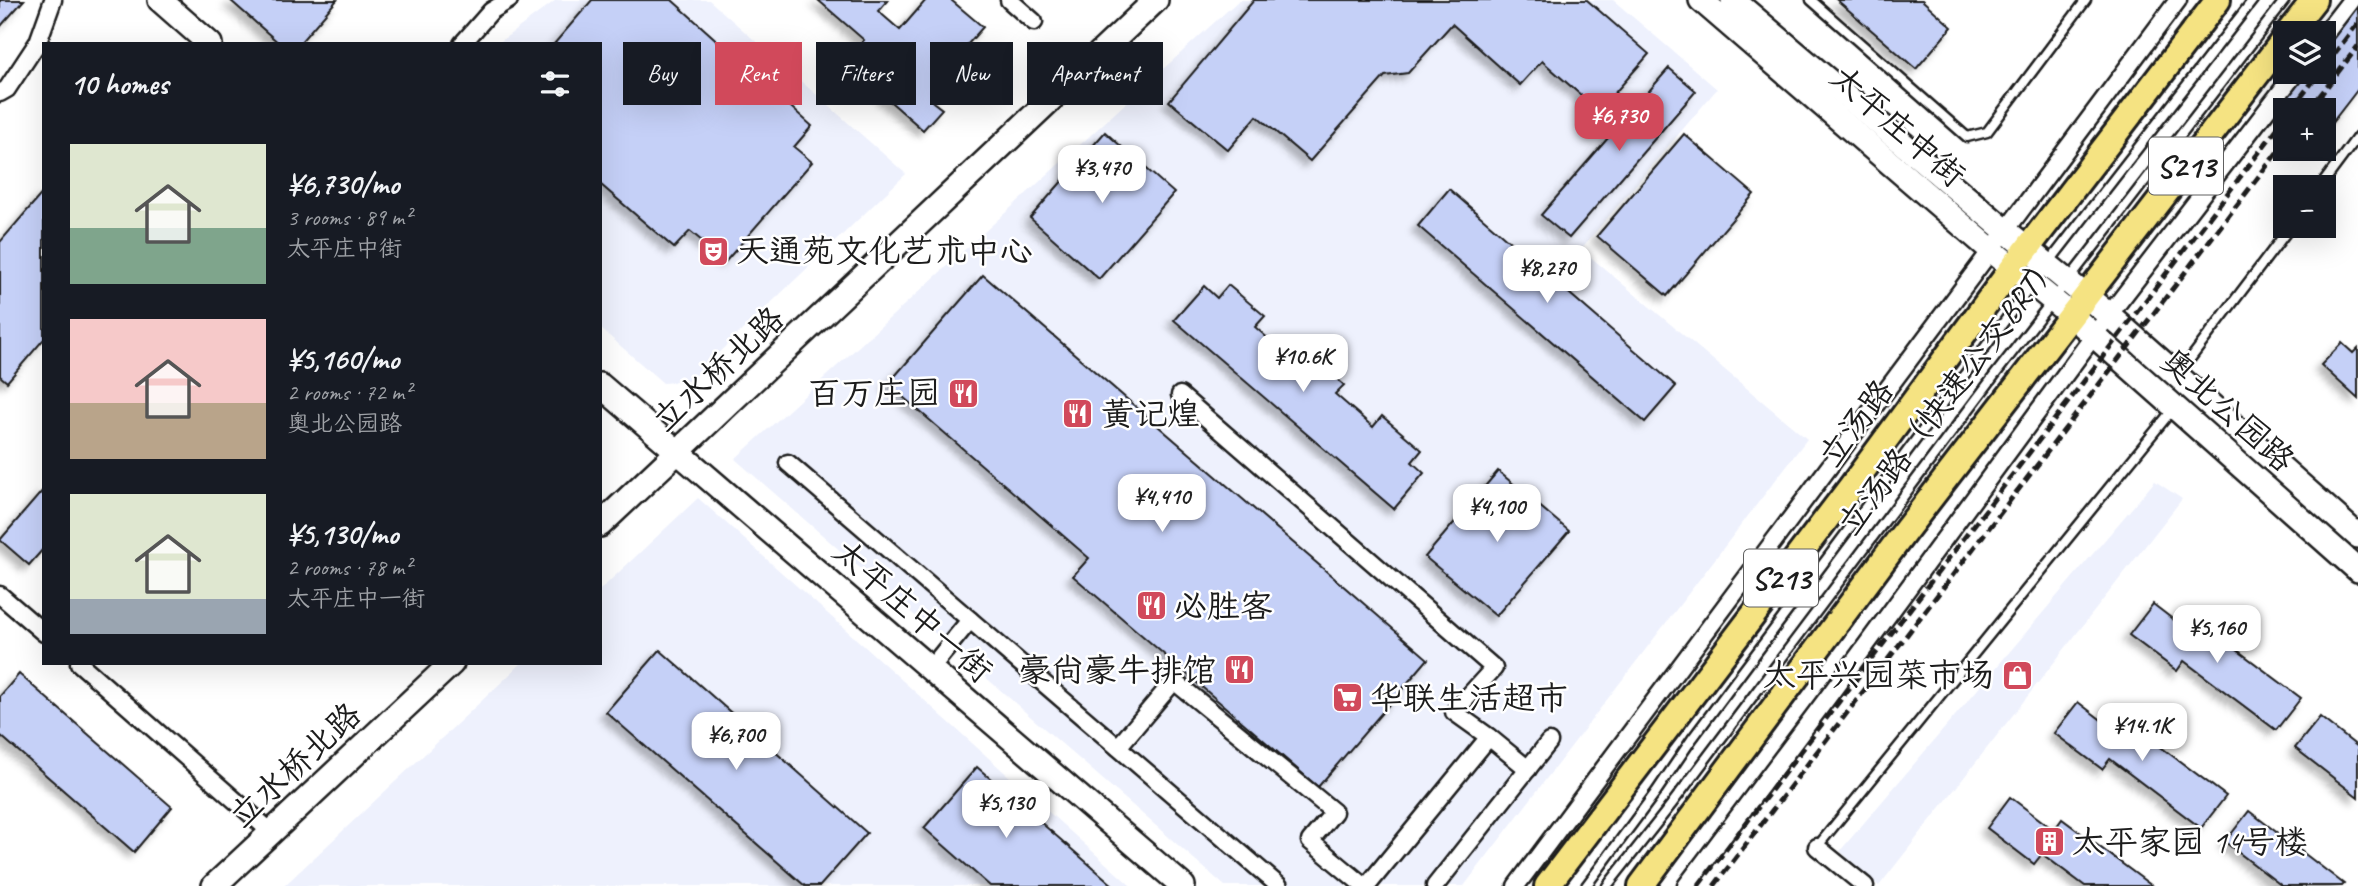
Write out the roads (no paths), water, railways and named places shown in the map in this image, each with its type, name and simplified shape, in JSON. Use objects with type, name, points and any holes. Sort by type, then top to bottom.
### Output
[{"type":"main road","name":"立汤路","points":[[1547,886],[2218,0]]},
{"type":"main road","name":"S213","points":[[2298,21],[2314,0]]},
{"type":"main road","name":"S213","points":[[1641,886],[1906,530],[2069,298],[2273,52]]},
{"type":"street","points":[[0,93],[7,89],[38,42],[53,0]]},
{"type":"street","points":[[160,0],[208,42]]},
{"type":"street","points":[[464,42],[491,11],[509,0]]},
{"type":"street","points":[[1009,0],[1034,22]]},
{"type":"street","name":"立水桥北路","points":[[602,523],[1156,0]]},
{"type":"street","name":"太平庄中街","points":[[1701,0],[1991,250],[2020,258]]},
{"type":"street","name":"太平庄中街","points":[[1733,0],[2006,231],[2033,283],[2069,298]]},
{"type":"street","name":"立汤路","points":[[1516,886],[2178,0]]},
{"type":"street","points":[[2335,21],[2351,0]]},
{"type":"street","name":"S213","points":[[1686,886],[1828,698],[2109,315],[2287,84]]},
{"type":"street","points":[[2020,258],[2047,265],[2069,298]]},
{"type":"street","name":"奥北公园路","points":[[2069,298],[2109,315],[2358,536]]},
{"type":"street","name":"奥北公园路","points":[[2069,298],[2094,336],[2358,570]]},
{"type":"street","name":"太平庄中一街","points":[[602,387],[1182,886]]},
{"type":"street","points":[[1180,395],[1494,668],[1454,712],[1528,769]]},
{"type":"street","points":[[788,463],[1279,886]]},
{"type":"street","points":[[0,595],[42,626]]},
{"type":"street","points":[[930,669],[970,620]]},
{"type":"street","points":[[81,665],[271,832]]},
{"type":"street","name":"立水桥北路","points":[[214,886],[450,665]]},
{"type":"street","points":[[1118,747],[1174,681],[1334,812],[1310,841],[1366,886],[1489,737]]},
{"type":"street","points":[[1435,886],[1549,742]]},
{"type":"street","points":[[1817,846],[1865,886]]},
{"type":"lane","points":[[1811,0],[1967,137],[1987,132],[2086,0]]},
{"type":"lane","name":"立汤路（快速公交BRT）","points":[[1586,886],[1657,792],[1692,739],[2033,283],[2253,0]]},
{"type":"lane","name":"立汤路（快速公交BRT）","points":[[1606,886],[2069,298],[2285,0]]},
{"type":"lane","points":[[2329,175],[2358,136]]},
{"type":"lane","points":[[1817,846],[2175,407],[2185,381],[2283,238]]},
{"type":"railway","points":[[2336,51],[2358,23]]},
{"type":"railway","points":[[2318,98],[2358,46]]},
{"type":"railway","points":[[2300,98],[2311,84]]},
{"type":"railway","points":[[1698,886],[2273,134]]},
{"type":"railway","points":[[1714,886],[2273,158]]},
{"type":"place","name":"天通苑文化艺术中心","points":[[713,251]]},
{"type":"place","name":"百万庄园","points":[[963,393]]},
{"type":"place","name":"黄记煌","points":[[1078,414]]},
{"type":"place","name":"必胜客","points":[[1151,606]]},
{"type":"place","name":"豪尚豪牛排馆","points":[[1239,670]]},
{"type":"place","name":"太平兴园菜市场","points":[[2017,675]]},
{"type":"place","name":"华联生活超市","points":[[1347,698]]},
{"type":"place","name":"太平家园 14号楼","points":[[2049,842]]}]
